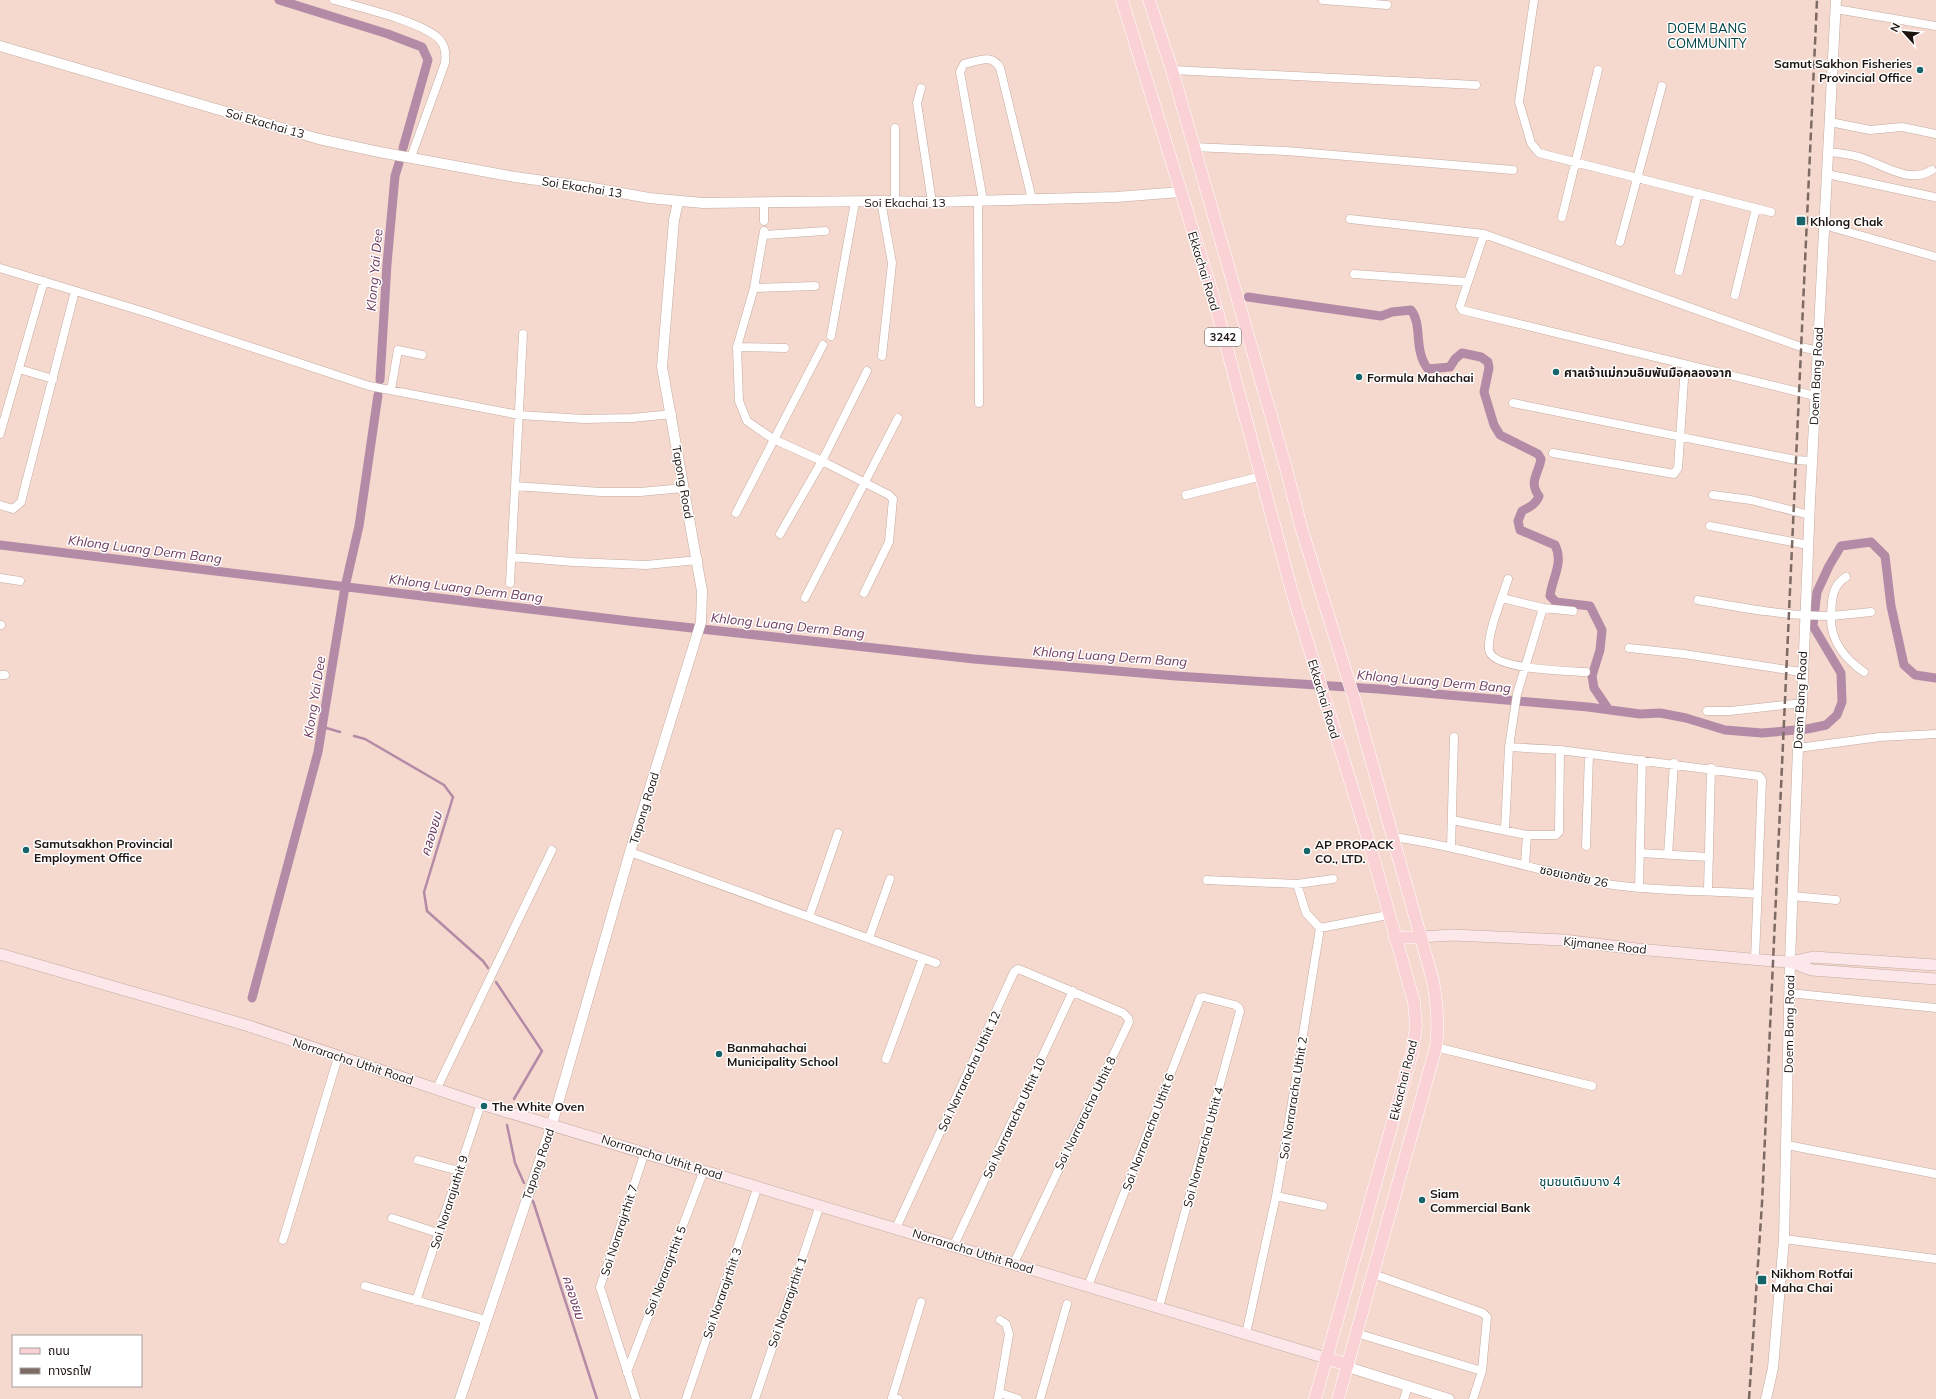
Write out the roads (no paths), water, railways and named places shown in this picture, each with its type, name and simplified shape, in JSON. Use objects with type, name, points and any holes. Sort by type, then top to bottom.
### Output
[{"type":"main road","name":"Ekkachai Road","points":[[1122,0],[1213,296],[1292,592],[1368,839],[1388,915],[1414,1002],[1416,1026],[1412,1053],[1314,1399]]},
{"type":"main road","name":"Ekkachai Road","points":[[1149,0],[1172,70],[1302,527],[1355,702],[1433,981],[1437,1003],[1439,1027],[1436,1047],[1338,1399]]},
{"type":"main road","name":"Kijmanee Road","points":[[1421,937],[1452,935],[1563,940],[1637,949],[1790,962],[1812,970],[1936,979]]},
{"type":"main road","points":[[1395,938],[1421,937]]},
{"type":"main road","name":"Norraracha Uthit Road","points":[[0,954],[250,1026],[338,1057],[438,1088],[482,1104],[1326,1358]]},
{"type":"main road","name":"Kijmanee Road","points":[[1790,962],[1813,956],[1936,965]]},
{"type":"main road","points":[[1326,1358],[1348,1365]]},
{"type":"street","points":[[334,0],[401,20],[426,30],[435,36],[446,50],[446,63],[411,157]]},
{"type":"street","points":[[1323,0],[1387,5]]},
{"type":"street","points":[[1534,0],[1519,102],[1531,143],[1539,152],[1770,212]]},
{"type":"street","points":[[1836,4],[1936,26]]},
{"type":"street","name":"Doem Bang Road","points":[[1766,1399],[1773,1368],[1784,1238],[1789,993],[1798,747],[1802,703],[1809,515],[1836,4]]},
{"type":"street","name":"Soi Ekachai 13","points":[[0,46],[319,139],[515,177],[678,202],[932,202],[1116,197],[1181,192]]},
{"type":"street","points":[[979,403],[980,200],[960,72],[964,64],[991,58],[996,61],[1000,68],[1032,199]]},
{"type":"street","points":[[1172,70],[1476,85]]},
{"type":"street","points":[[1562,218],[1598,70]]},
{"type":"street","points":[[1620,242],[1662,86]]},
{"type":"street","points":[[922,88],[917,103],[932,202]]},
{"type":"street","points":[[1830,122],[1870,130],[1902,127],[1936,134]]},
{"type":"street","points":[[895,128],[895,201]]},
{"type":"street","points":[[1193,147],[1286,151],[1513,170]]},
{"type":"street","points":[[1828,152],[1860,157],[1882,167],[1910,176],[1924,175],[1932,170]]},
{"type":"street","points":[[1827,174],[1934,197]]},
{"type":"street","points":[[1679,271],[1698,193]]},
{"type":"street","points":[[881,201],[892,263],[882,356]]},
{"type":"street","name":"Tapong Road","points":[[460,1399],[552,1124],[630,852],[701,622],[702,592],[698,560],[672,414],[662,367],[662,348],[674,220],[678,202]]},
{"type":"street","points":[[831,336],[855,202]]},
{"type":"street","points":[[764,203],[764,221]]},
{"type":"street","points":[[1735,295],[1756,208]]},
{"type":"street","points":[[1350,220],[1484,234],[1794,345],[1818,351]]},
{"type":"street","points":[[1824,225],[1936,257]]},
{"type":"street","points":[[825,231],[764,233],[754,288],[737,347],[739,402],[744,416],[753,426],[773,439],[822,461],[889,495],[893,502],[889,542],[864,593]]},
{"type":"street","points":[[1484,234],[1460,306],[1462,310],[1815,396]]},
{"type":"street","points":[[0,268],[148,312],[369,386],[519,415],[584,419],[632,418],[672,414]]},
{"type":"street","points":[[1354,274],[1468,282]]},
{"type":"street","points":[[0,434],[44,281]]},
{"type":"street","points":[[754,288],[815,286]]},
{"type":"street","points":[[0,505],[12,509],[21,502],[75,291]]},
{"type":"street","points":[[510,583],[523,334]]},
{"type":"street","points":[[736,513],[823,345]]},
{"type":"street","points":[[737,347],[785,348]]},
{"type":"street","points":[[391,390],[398,350],[422,355]]},
{"type":"street","points":[[1553,453],[1674,474],[1678,468],[1685,365]]},
{"type":"street","points":[[19,369],[53,379]]},
{"type":"street","points":[[780,534],[822,461],[867,371]]},
{"type":"street","points":[[1513,403],[1796,460],[1812,461]]},
{"type":"street","points":[[805,598],[898,418]]},
{"type":"street","points":[[1186,495],[1262,476]]},
{"type":"street","points":[[515,486],[601,492],[640,492],[684,488]]},
{"type":"street","points":[[1713,496],[1751,500],[1809,515]]},
{"type":"street","points":[[1710,526],[1808,544]]},
{"type":"street","points":[[512,557],[573,562],[646,565],[698,560]]},
{"type":"street","points":[[1846,577],[1840,580],[1834,589],[1831,616],[1832,634],[1836,643],[1864,672]]},
{"type":"street","points":[[0,578],[20,581]]},
{"type":"street","points":[[1508,579],[1495,617],[1489,652],[1493,658],[1526,667],[1546,670],[1586,672]]},
{"type":"street","points":[[1502,598],[1543,608],[1573,611]]},
{"type":"street","points":[[1698,600],[1763,612],[1805,616],[1831,616],[1871,612]]},
{"type":"street","points":[[1505,830],[1509,747],[1514,708],[1543,608]]},
{"type":"street","points":[[1629,648],[1684,654],[1802,672]]},
{"type":"street","points":[[1707,711],[1730,711],[1802,703]]},
{"type":"street","points":[[1798,747],[1872,738],[1936,734]]},
{"type":"street","points":[[1451,848],[1454,737]]},
{"type":"street","points":[[1509,747],[1560,750],[1757,774],[1762,780],[1755,959]]},
{"type":"street","points":[[1452,820],[1527,835],[1556,835],[1559,832],[1560,750]]},
{"type":"street","points":[[1586,846],[1589,754]]},
{"type":"street","points":[[1639,888],[1642,760]]},
{"type":"street","points":[[1668,856],[1674,764]]},
{"type":"street","points":[[1708,890],[1710,768]]},
{"type":"street","points":[[809,917],[838,833]]},
{"type":"street","points":[[1525,865],[1527,835]]},
{"type":"street","name":"ซอยเอกชัย 26","points":[[1393,837],[1451,848],[1606,884],[1639,888],[1708,890],[1758,894]]},
{"type":"street","points":[[438,1088],[552,850]]},
{"type":"street","points":[[630,852],[936,963]]},
{"type":"street","points":[[1640,853],[1668,856],[1709,857]]},
{"type":"street","points":[[869,938],[890,879]]},
{"type":"street","points":[[1207,880],[1297,884],[1333,879]]},
{"type":"street","points":[[1297,884],[1306,913],[1320,928],[1388,915]]},
{"type":"street","points":[[1792,896],[1836,900]]},
{"type":"street","name":"Soi Norraracha Uthit 2","points":[[1246,1334],[1276,1196],[1320,928]]},
{"type":"street","points":[[886,1059],[923,958]]},
{"type":"street","name":"Soi Norraracha Uthit 12","points":[[896,1228],[1016,971],[1021,970],[1074,991]]},
{"type":"street","name":"Soi Norraracha Uthit 10","points":[[954,1245],[1074,991]]},
{"type":"street","name":"Soi Norraracha Uthit 8","points":[[1014,1263],[1129,1022],[1128,1018],[1123,1013],[1074,991]]},
{"type":"street","points":[[1789,993],[1936,1008]]},
{"type":"street","name":"Soi Norraracha Uthit 6","points":[[1088,1286],[1200,998],[1204,997],[1220,1001]]},
{"type":"street","name":"Soi Norraracha Uthit 4","points":[[1159,1307],[1240,1012],[1239,1008],[1235,1005],[1220,1001]]},
{"type":"street","points":[[1436,1047],[1592,1086]]},
{"type":"street","points":[[283,1240],[338,1057]]},
{"type":"street","name":"Soi Norarajuthit 9","points":[[416,1301],[482,1104]]},
{"type":"street","points":[[1786,1145],[1936,1174]]},
{"type":"street","name":"Soi Norarajrthit 7","points":[[636,1399],[600,1287],[645,1152]]},
{"type":"street","points":[[418,1160],[459,1171]]},
{"type":"street","name":"Soi Norarajrthit 5","points":[[627,1372],[704,1170]]},
{"type":"street","name":"Soi Norarajrthit 3","points":[[686,1399],[758,1186]]},
{"type":"street","points":[[1276,1196],[1322,1206]]},
{"type":"street","name":"Soi Norarajrthit 1","points":[[755,1399],[820,1205]]},
{"type":"street","points":[[392,1218],[438,1233]]},
{"type":"street","points":[[1784,1238],[1936,1259]]},
{"type":"street","points":[[1373,1274],[1485,1315],[1488,1319],[1482,1372],[1473,1399]]},
{"type":"street","points":[[365,1286],[486,1320]]},
{"type":"street","points":[[898,1399],[892,1398],[921,1302]]},
{"type":"street","points":[[1040,1399],[1067,1304]]},
{"type":"street","points":[[1000,1320],[1006,1324],[1009,1334],[999,1396],[1018,1399]]},
{"type":"street","points":[[1356,1333],[1482,1372]]},
{"type":"street","points":[[1348,1365],[1354,1369],[1449,1399]]},
{"type":"street","points":[[1404,1399],[1408,1386]]},
{"type":"waterway","name":"Klong Yai Dee","points":[[279,0],[388,34],[422,47],[428,60],[403,148]]},
{"type":"waterway","name":"Klong Yai Dee","points":[[380,380],[387,264],[395,176],[399,163]]},
{"type":"waterway","points":[[1248,297],[1381,316],[1392,312],[1411,310],[1417,323],[1419,346],[1423,362],[1428,369],[1450,367],[1455,359],[1462,353],[1481,357],[1488,362],[1489,368],[1484,392],[1494,425],[1500,435],[1538,454],[1541,459],[1534,482],[1534,486],[1539,496],[1530,507],[1522,511],[1518,521],[1520,530],[1555,545],[1558,564],[1550,596],[1556,602],[1590,606],[1602,630],[1600,650],[1592,676],[1594,688],[1609,710]]},
{"type":"waterway","name":"Klong Yai Dee","points":[[252,998],[318,752],[345,587],[359,526],[378,395]]},
{"type":"waterway","name":"Khlong Luang Derm Bang","points":[[0,545],[629,621],[974,659],[1176,676],[1378,689],[1588,707],[1640,714],[1660,713],[1686,718],[1725,730],[1762,733],[1807,729],[1826,725],[1837,715],[1842,702],[1841,673],[1813,626],[1817,592],[1829,566],[1841,546],[1871,542],[1885,556],[1891,606],[1904,665],[1915,675],[1936,678]]},
{"type":"waterway","name":"คลองยม","points":[[323,727],[340,732]]},
{"type":"waterway","name":"คลองยม","points":[[354,736],[365,739],[444,785],[453,797],[424,892],[427,911],[483,961],[488,968]]},
{"type":"waterway","name":"คลองยม","points":[[496,982],[542,1051],[514,1099]]},
{"type":"waterway","name":"คลองยม","points":[[507,1125],[515,1163],[524,1183]]},
{"type":"waterway","name":"คลองยม","points":[[533,1201],[597,1399]]},
{"type":"railway","points":[[1749,1399],[1762,1203],[1817,0]]},
{"type":"place","name":"Samut Sakhon Fisheries Provincial Office","points":[[1920,70]]},
{"type":"place","name":"Khlong Chak","points":[[1801,221]]},
{"type":"place","name":"ศาลเจ้าแม่กวนอิมพันมือคลองจาก","points":[[1556,372]]},
{"type":"place","name":"Formula Mahachai","points":[[1359,377]]},
{"type":"place","name":"Samutsakhon Provincial Employment Office","points":[[26,850]]},
{"type":"place","name":"AP PROPACK CO., LTD.","points":[[1307,851]]},
{"type":"place","name":"Banmahachai Municipality School","points":[[719,1054]]},
{"type":"place","name":"The White Oven","points":[[484,1106]]},
{"type":"place","name":"Siam Commercial Bank","points":[[1422,1200]]},
{"type":"place","name":"Nikhom Rotfai Maha Chai","points":[[1762,1280]]},
{"type":"district","name":"DOEM BANG COMMUNITY","points":[[1707,36]]},
{"type":"district","name":"ชุมชนเดิมบาง 4","points":[[1580,1181]]}]
